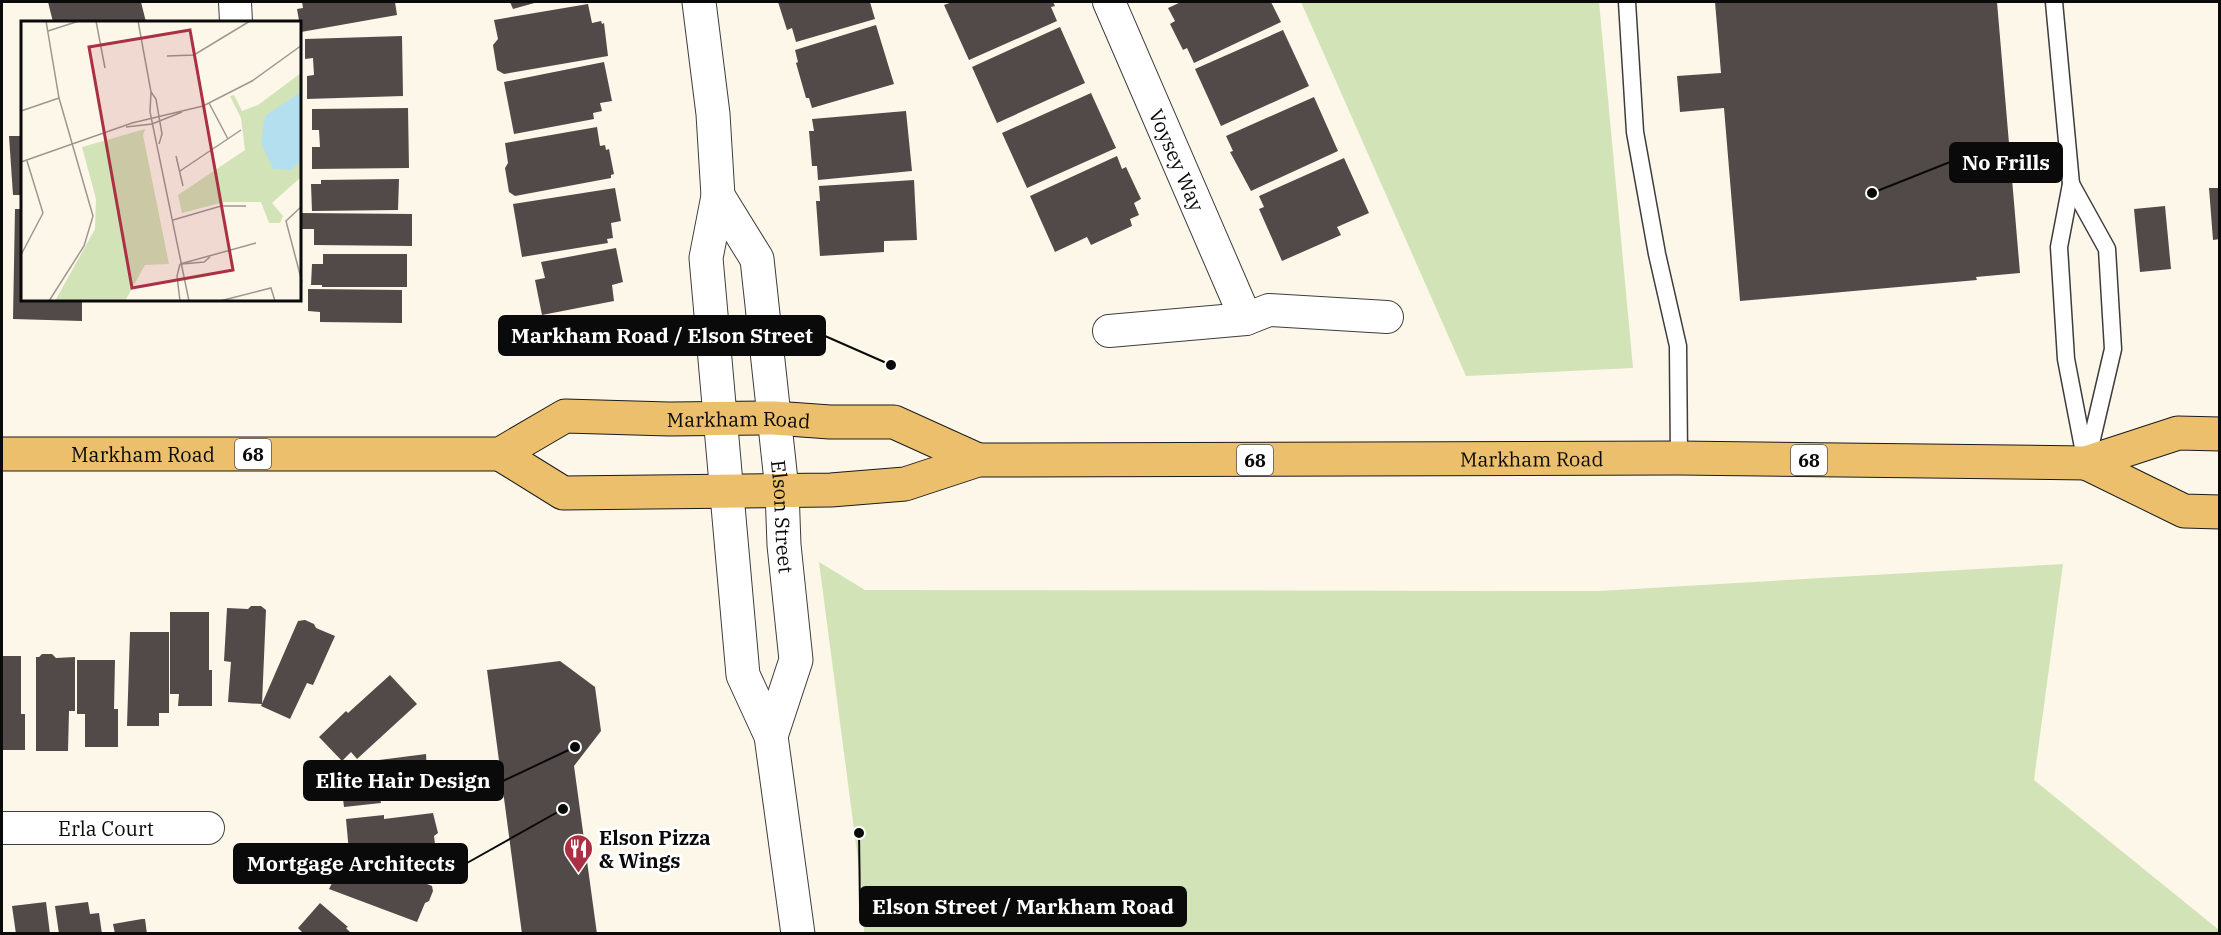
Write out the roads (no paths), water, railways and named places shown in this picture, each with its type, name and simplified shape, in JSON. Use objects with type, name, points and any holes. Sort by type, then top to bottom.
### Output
[{"type":"main road","name":"Markham Road","points":[[2,454],[501,454],[565,416],[774,418],[830,422],[894,422],[978,460]]},
{"type":"main road","name":"Markham Road","points":[[501,454],[563,494],[831,490],[905,484],[978,460],[1679,458],[2086,463],[2178,433],[2220,434]]},
{"type":"main road","name":"Markham Road","points":[[2086,463],[2184,511],[2220,512]]},
{"type":"street","points":[[235,2],[236,21]]},
{"type":"street","name":"Elson Street","points":[[699,2],[713,114],[718,196],[706,258],[743,675],[771,736],[798,933]]},
{"type":"street","name":"Voysey Way","points":[[1109,2],[1246,319]]},
{"type":"street","name":"Elson Street","points":[[718,196],[757,259],[782,490],[784,545],[796,660],[771,736]]},
{"type":"street","points":[[1109,331],[1246,319],[1269,310],[1387,317]]},
{"type":"street","name":"Erla Court","points":[[2,828],[208,828]]},
{"type":"lane","points":[[1627,2],[1635,132],[1657,254],[1678,346],[1679,458]]},
{"type":"lane","points":[[2054,2],[2071,184],[2059,247],[2066,359],[2086,463]]},
{"type":"lane","points":[[2071,184],[2108,249],[2113,349],[2086,463]]},
{"type":"place","name":"No Frills","points":[[1872,193]]},
{"type":"place","name":"Markham Road / Elson Street","points":[[891,365]]},
{"type":"place","name":"Elite Hair Design","points":[[575,747]]},
{"type":"place","name":"Mortgage Architects","points":[[563,809]]},
{"type":"place","name":"Elson Street / Markham Road","points":[[859,833]]},
{"type":"place","name":"Elson Pizza & Wings","points":[[578,874]]}]
